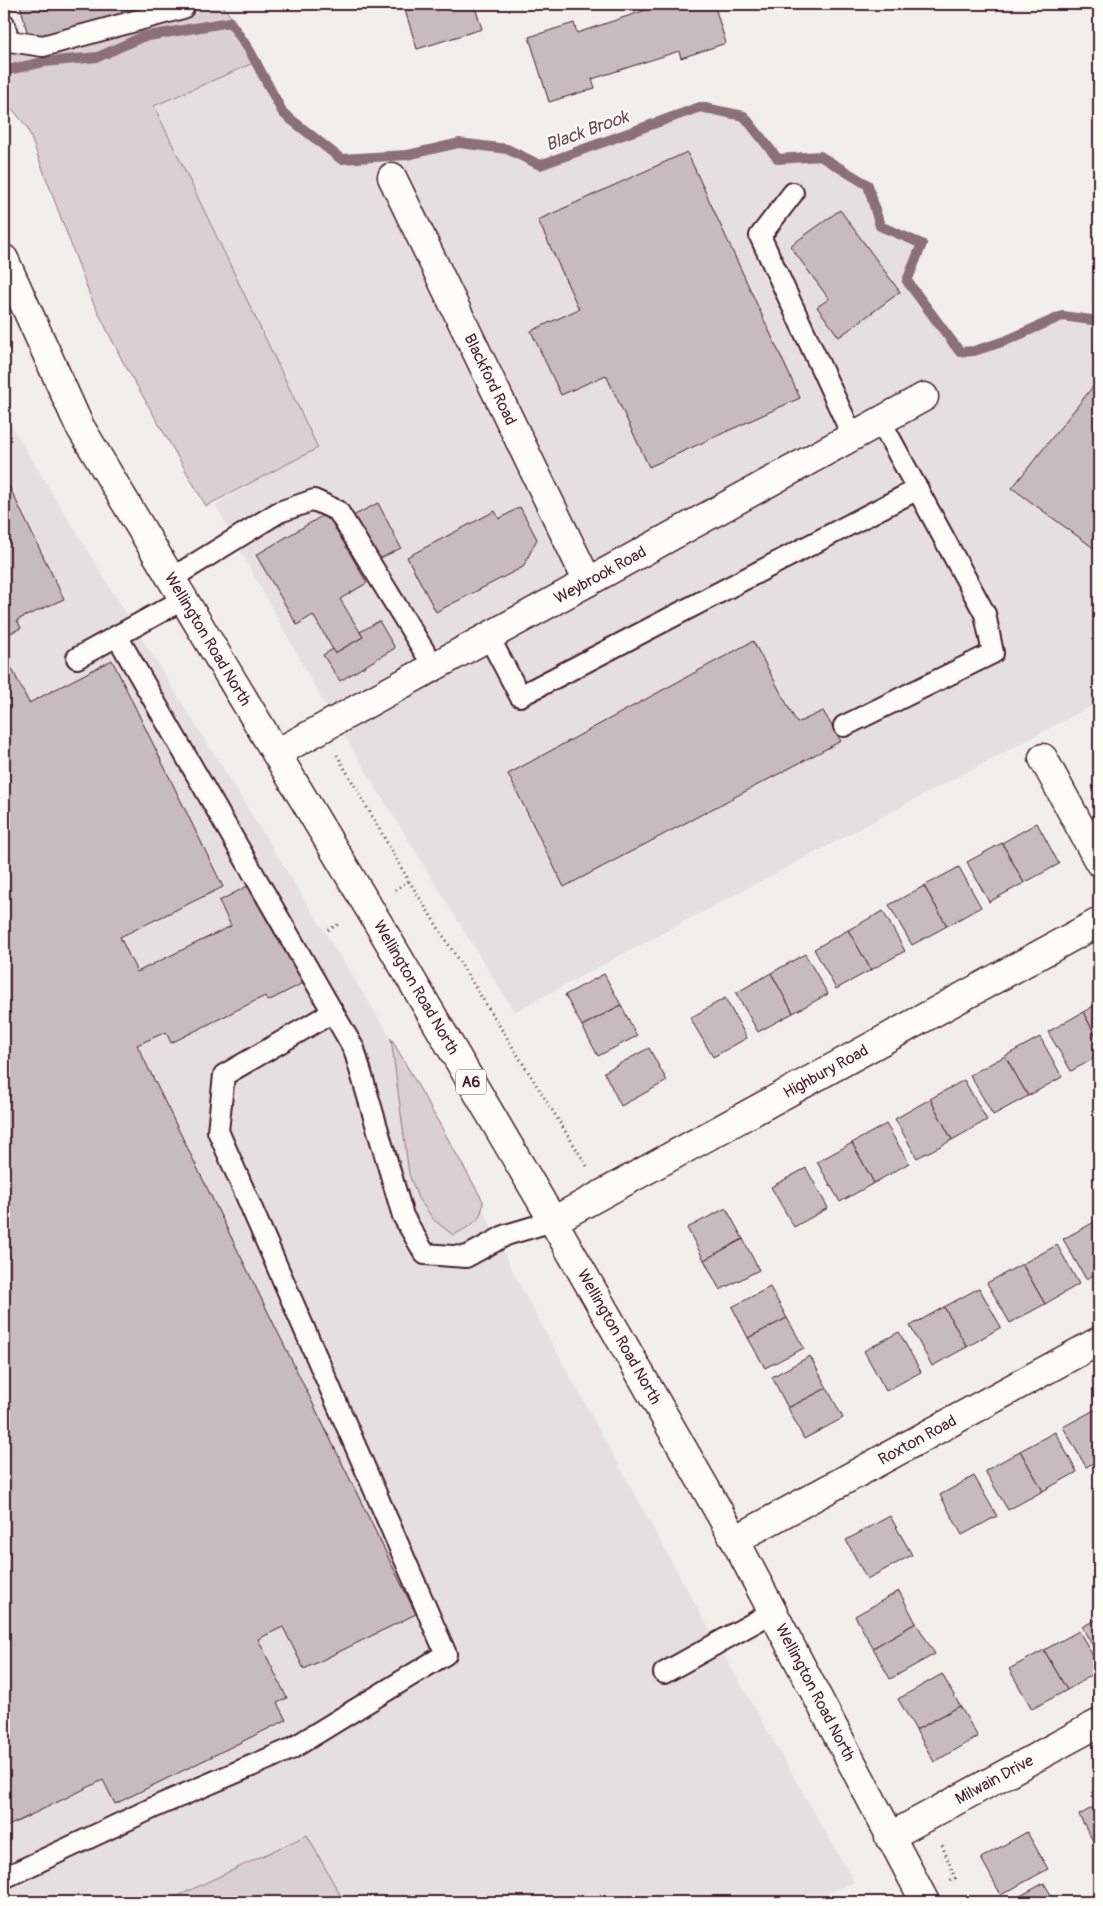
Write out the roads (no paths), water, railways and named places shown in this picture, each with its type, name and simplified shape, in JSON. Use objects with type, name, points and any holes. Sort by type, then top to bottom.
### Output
[{"type":"main road","name":"Blackford Road","points":[[392,177],[588,582]]},
{"type":"main road","name":"Wellington Road North","points":[[4,258],[79,425],[277,753],[552,1221],[735,1540],[925,1902]]},
{"type":"main road","name":"Weybrook Road","points":[[277,753],[924,397]]},
{"type":"main road","points":[[1043,758],[1099,862]]},
{"type":"main road","name":"Highbury Road","points":[[552,1221],[1099,922]]},
{"type":"main road","name":"Roxton Road","points":[[735,1540],[1099,1341]]},
{"type":"main road","name":"Milwain Drive","points":[[890,1837],[1099,1723]]},
{"type":"lane","points":[[4,24],[9,41],[43,46],[183,8],[185,4]]},
{"type":"lane","points":[[792,193],[760,236],[852,437]]},
{"type":"lane","points":[[844,726],[993,653],[985,614],[881,422]]},
{"type":"lane","points":[[489,637],[520,696],[918,489]]},
{"type":"lane","points":[[77,658],[117,636],[279,512],[314,500],[338,511],[434,667]]},
{"type":"lane","points":[[117,636],[354,1049],[403,1216],[425,1254],[466,1257],[506,1236],[552,1221]]},
{"type":"lane","points":[[4,1878],[157,1806],[291,1749],[446,1654],[218,1131],[224,1075],[332,1012]]},
{"type":"lane","points":[[664,1673],[772,1612]]},
{"type":"waterway","name":"Black Brook","points":[[4,64],[8,70],[44,62],[98,57],[142,37],[230,22],[250,51],[283,113],[341,159],[407,155],[459,143],[507,149],[540,165],[700,107],[744,116],[778,159],[820,156],[868,185],[880,226],[922,244],[907,281],[960,352],[974,351],[1005,341],[1062,316],[1099,321]]}]
